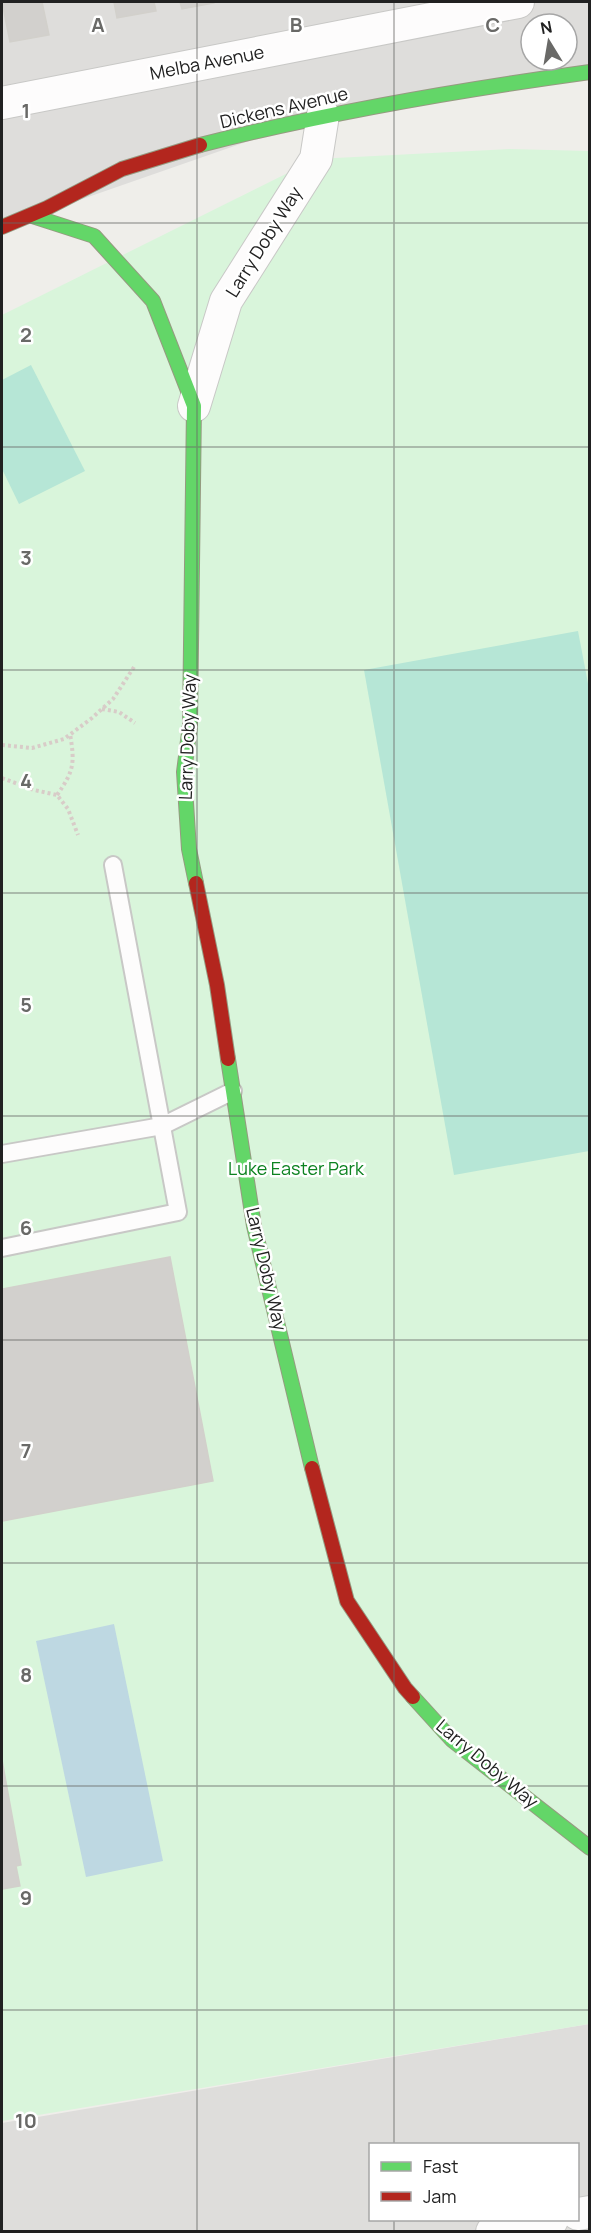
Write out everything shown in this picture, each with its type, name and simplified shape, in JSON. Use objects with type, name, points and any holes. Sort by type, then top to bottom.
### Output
[{"type":"street","name":"Melba Avenue","points":[[2,103],[518,2]]},
{"type":"street","name":"Dickens Avenue","points":[[2,227],[32,216],[129,165],[323,115],[503,84],[590,72]]},
{"type":"street","name":"Larry Doby Way","points":[[323,115],[316,159],[226,301],[194,406],[190,725],[184,772],[189,849],[217,985],[254,1226],[320,1503],[347,1600],[405,1688],[452,1740],[590,1848]]},
{"type":"street","name":"Larry Doby Way","points":[[32,216],[94,236],[153,301],[194,406]]},
{"type":"street","points":[[492,2232],[547,2221]]},
{"type":"lane","points":[[2,1248],[178,1212],[113,865]]},
{"type":"lane","points":[[2,1154],[162,1126],[233,1091]]},
{"type":"path","points":[[2,745],[32,748],[64,739],[113,699],[134,667]]},
{"type":"path","points":[[102,709],[119,712],[135,723]]},
{"type":"path","points":[[57,795],[69,779],[74,758],[70,734]]},
{"type":"path","points":[[2,778],[34,790],[57,795],[68,809],[78,835]]},
{"type":"shaded area","points":[[2,2],[589,2],[589,72],[323,115],[2,227]]},
{"type":"shaded area","points":[[589,2024],[589,2231],[2,2231],[2,2123]]},
{"type":"green space","name":"Luke Easter Park","points":[[510,149],[589,151],[589,2024],[2,2121],[2,315],[316,159]]},
{"type":"green space","points":[[31,365],[85,471],[19,504],[2,469],[2,380]]},
{"type":"green space","points":[[578,631],[590,694],[589,1151],[454,1175],[364,670]]},
{"type":"water","points":[[114,1624],[163,1861],[86,1877],[36,1641]]},
{"type":"building","points":[[2,2],[42,2],[49,35],[10,42]]},
{"type":"building","points":[[114,2],[154,2],[156,11],[117,18]]},
{"type":"building","points":[[180,2],[214,2],[214,3],[182,9]]},
{"type":"building","points":[[170,1257],[213,1481],[2,1521],[2,1289]]},
{"type":"building","points":[[2,1760],[21,1865],[16,1866],[20,1886],[2,1889]]},
{"type":"traffic: fast","points":[[200,145],[297,122],[394,103],[590,72]]},
{"type":"traffic: fast","points":[[32,216],[94,236],[153,301],[194,406],[190,725],[184,772],[189,849],[196,883]]},
{"type":"traffic: fast","points":[[228,1059],[254,1226],[312,1468]]},
{"type":"traffic: fast","points":[[413,1697],[452,1740],[590,1848]]},
{"type":"traffic: jam","points":[[2,227],[47,208],[122,169],[200,145]]},
{"type":"traffic: jam","points":[[196,883],[217,985],[228,1059]]},
{"type":"traffic: jam","points":[[312,1468],[347,1601],[413,1697]]}]
